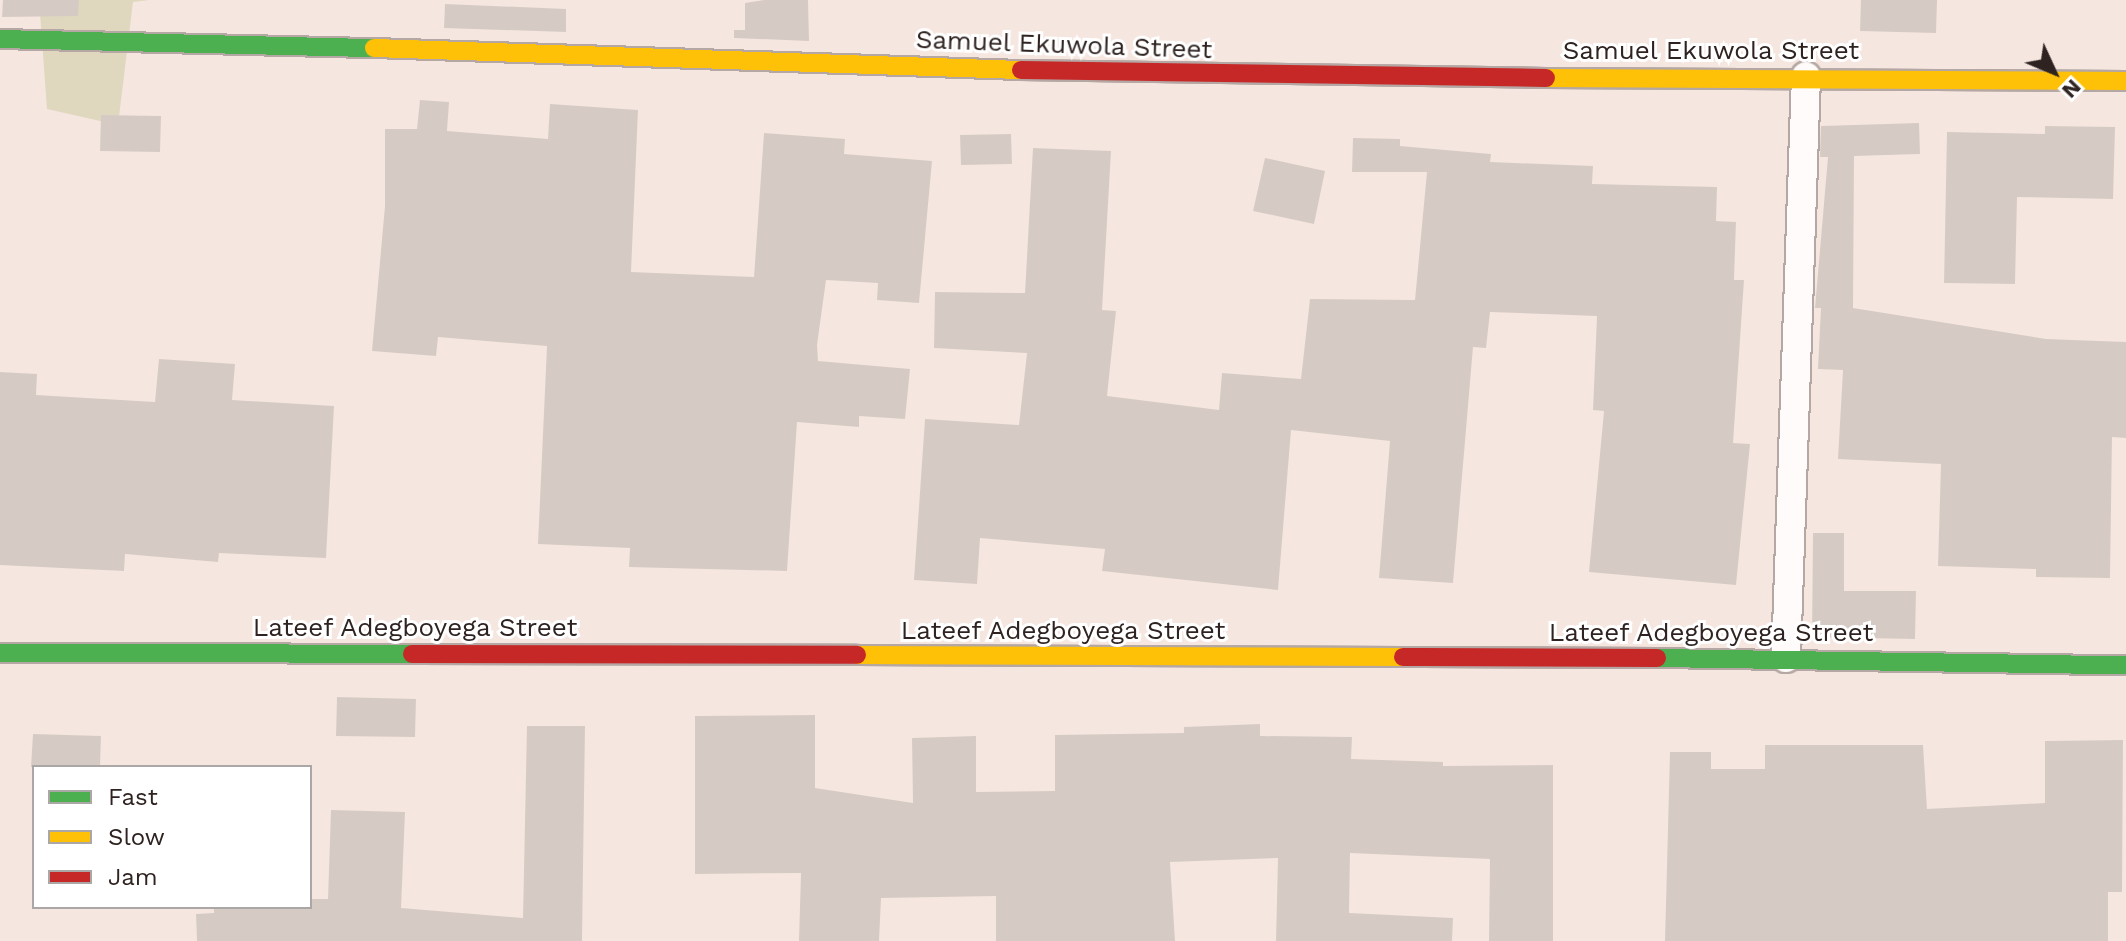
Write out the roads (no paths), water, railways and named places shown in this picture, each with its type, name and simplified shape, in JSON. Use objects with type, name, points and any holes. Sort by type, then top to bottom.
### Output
[{"type":"street","name":"Samuel Ekuwola Street","points":[[0,39],[100,38],[1187,76],[1806,76],[2126,81]]},
{"type":"street","points":[[1786,658],[1806,76]]},
{"type":"street","name":"Lateef Adegboyega Street","points":[[0,653],[1786,658],[2126,665]]}]
